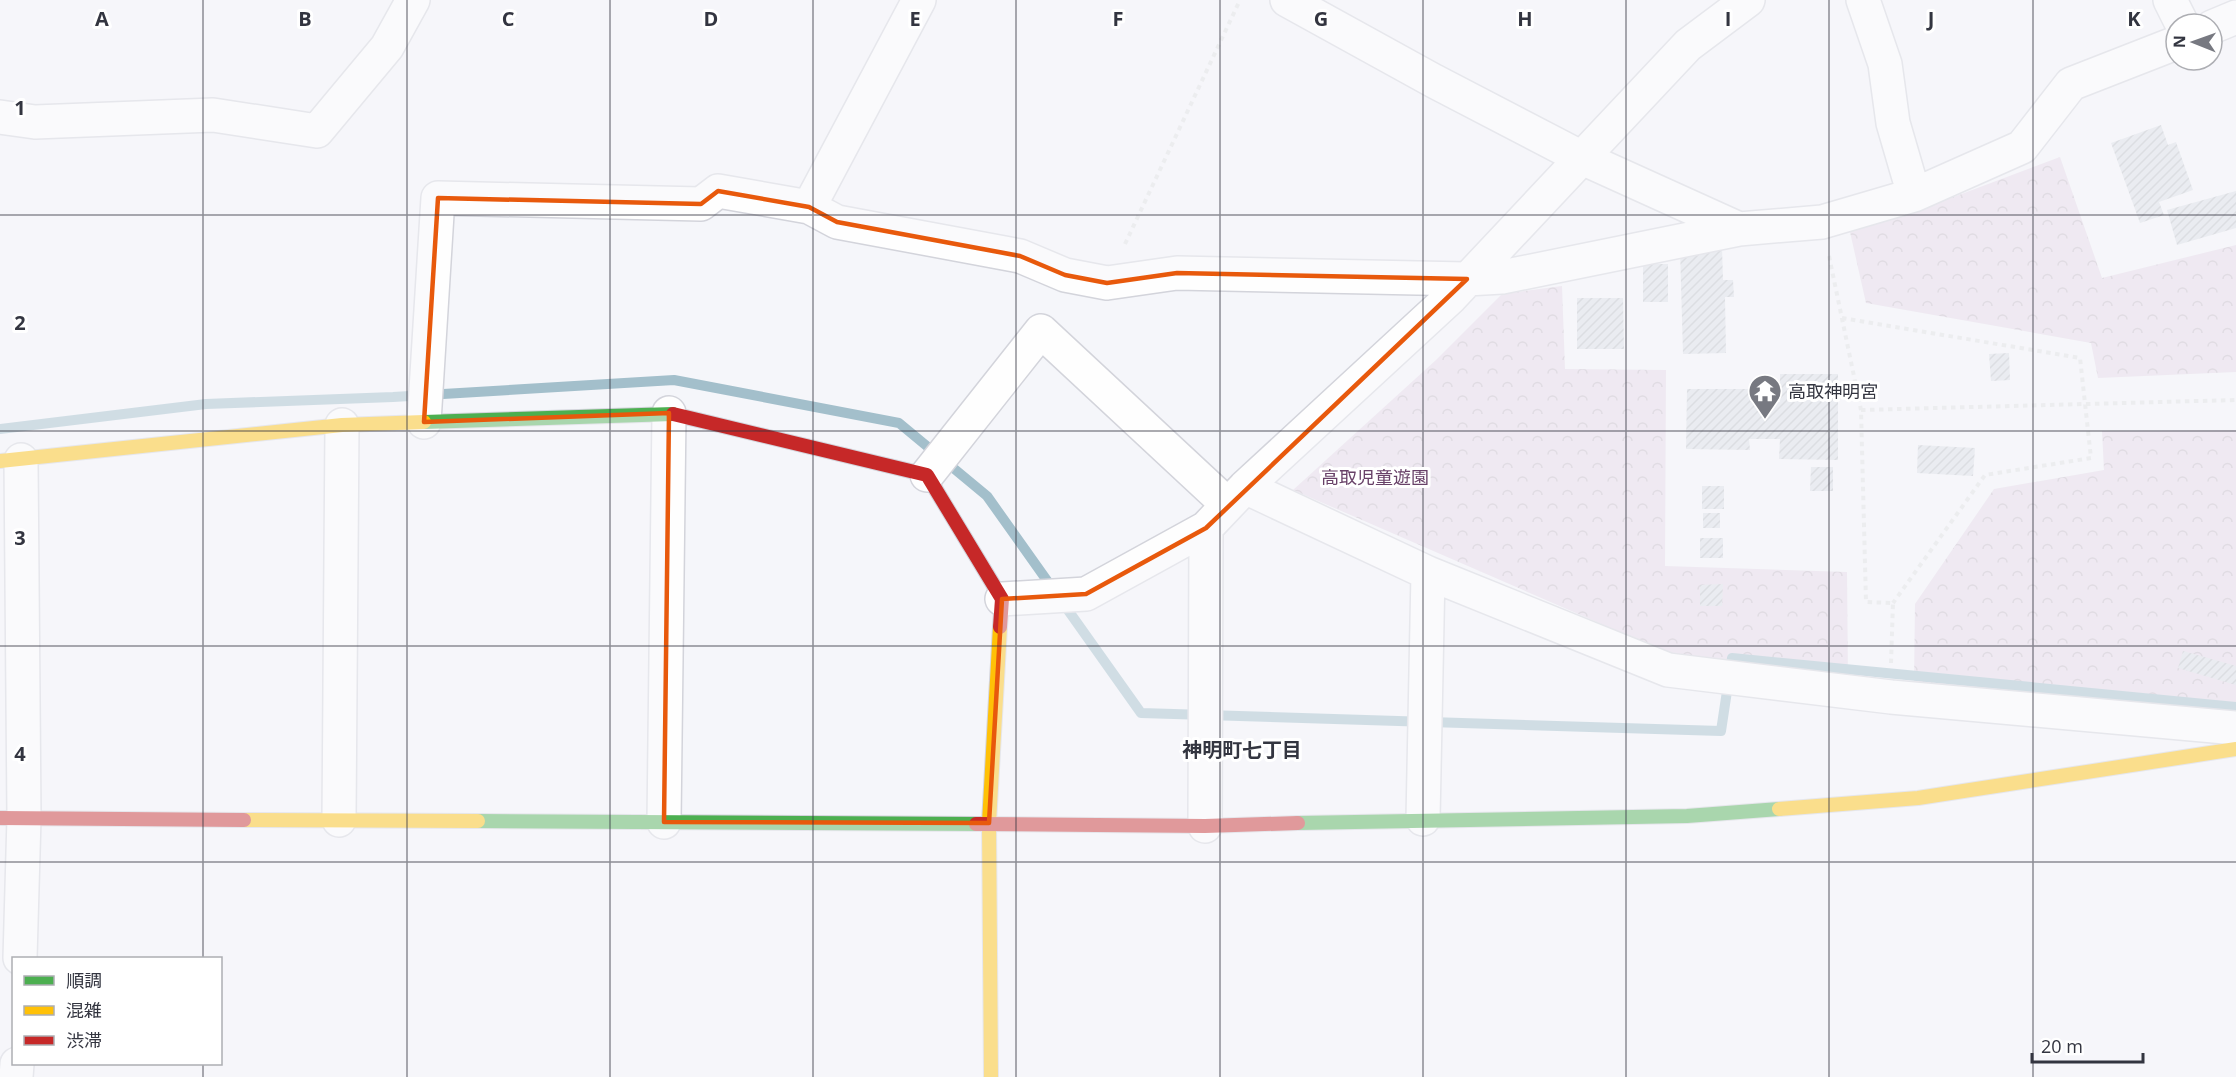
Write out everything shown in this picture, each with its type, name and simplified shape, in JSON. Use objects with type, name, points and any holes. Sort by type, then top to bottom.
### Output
[{"type":"street","points":[[0,117],[35,122],[213,115],[317,131],[387,47],[413,0]]},
{"type":"street","points":[[809,207],[919,0]]},
{"type":"street","points":[[1287,0],[1434,81],[1580,157],[1739,229]]},
{"type":"street","points":[[1002,599],[1086,594],[1206,528],[1236,495],[1467,279],[1580,157],[1689,45],[1748,0]]},
{"type":"street","points":[[1863,0],[1885,64],[1893,123],[1914,195]]},
{"type":"street","points":[[424,422],[438,198],[701,204],[718,191],[809,207],[837,222],[1020,256],[1065,275],[1107,283],[1177,273],[1467,279],[1502,277],[1739,229],[1822,222],[1914,195],[2022,147],[2071,84],[2164,48]]},
{"type":"street","points":[[927,475],[1041,331],[1236,495],[1668,670],[1891,697],[2236,728]]},
{"type":"street","points":[[664,822],[669,413]]},
{"type":"street","points":[[20,957],[12,818],[11,460],[146,443],[342,425],[669,413],[927,475],[1002,599],[989,823],[991,1077]]},
{"type":"street","points":[[339,820],[342,425]]},
{"type":"street","points":[[1205,826],[1206,528]]},
{"type":"street","points":[[1423,819],[1428,573]]},
{"type":"street","points":[[12,818],[1205,826],[1423,819],[1687,816],[1918,798],[2236,749]]},
{"type":"path","points":[[1107,283],[1240,0]]},
{"type":"path","points":[[1822,222],[1861,410],[1866,602],[1893,603]]},
{"type":"path","points":[[1842,318],[2080,358],[2091,458],[1985,475],[1893,603],[1891,697]]},
{"type":"path","points":[[1861,410],[2236,400]]},
{"type":"highlighted area","points":[[718,191],[809,207],[837,222],[1020,256],[1065,275],[1107,283],[1177,273],[1467,279],[1206,528],[1086,594],[1002,599],[989,823],[664,822],[669,413],[424,422],[438,198],[701,204]]},
{"type":"green space","points":[[2060,157],[2102,278],[2236,245],[2236,372],[2098,378],[2091,343],[1866,303],[1850,232],[1919,210]]},
{"type":"green space","name":"高取児童遊園","points":[[1562,286],[1565,369],[1666,370],[1665,566],[1847,572],[1848,681],[1675,656],[1293,490],[1436,360],[1502,294]]},
{"type":"green space","points":[[2236,430],[2236,715],[1914,686],[1915,604],[1994,489],[2104,470],[2102,431]]},
{"type":"building","points":[[2161,125],[2168,145],[2176,142],[2193,190],[2159,202],[2164,215],[2140,223],[2111,143]]},
{"type":"building","points":[[2236,191],[2236,228],[2177,245],[2167,210]]},
{"type":"building","points":[[1722,248],[1723,280],[1733,280],[1734,297],[1725,297],[1726,353],[1683,354],[1680,249]]},
{"type":"building","points":[[1643,264],[1668,264],[1668,302],[1643,302]]},
{"type":"building","points":[[1577,298],[1623,298],[1624,349],[1577,349]]},
{"type":"building","points":[[2009,353],[2010,380],[1991,381],[1989,354]]},
{"type":"building","points":[[1780,374],[1838,374],[1838,460],[1779,459],[1780,439],[1749,439],[1750,450],[1686,449],[1687,389],[1750,389],[1750,401],[1780,402]]},
{"type":"building","points":[[1918,445],[1975,448],[1973,476],[1917,473]]},
{"type":"building","points":[[1811,467],[1833,467],[1833,491],[1810,491]]},
{"type":"building","points":[[1702,486],[1724,486],[1724,509],[1702,509]]},
{"type":"building","points":[[1703,513],[1720,513],[1720,528],[1703,528]]},
{"type":"building","points":[[1700,538],[1723,538],[1723,558],[1700,558]]},
{"type":"building","points":[[1723,584],[1722,606],[1700,606],[1700,585]]},
{"type":"building","points":[[2183,651],[2236,666],[2236,685],[2178,668]]},
{"type":"waterway","points":[[0,429],[206,404],[393,397],[674,380],[899,423],[987,496],[1141,713],[1721,731],[1732,658],[2236,707]]},
{"type":"traffic: fast","points":[[424,422],[673,414]]},
{"type":"traffic: fast","points":[[1298,823],[1687,816],[1779,809]]},
{"type":"traffic: fast","points":[[478,821],[976,824]]},
{"type":"traffic: slow","points":[[0,461],[342,425],[424,422]]},
{"type":"traffic: slow","points":[[991,1077],[989,823],[1000,627]]},
{"type":"traffic: slow","points":[[1779,809],[1918,798],[2236,749]]},
{"type":"traffic: slow","points":[[244,820],[478,821]]},
{"type":"traffic: jam","points":[[673,414],[927,475],[1002,599],[1000,627]]},
{"type":"traffic: jam","points":[[0,818],[244,820]]},
{"type":"traffic: jam","points":[[976,824],[1205,826],[1298,823]]},
{"type":"place","name":"高取神明宮","points":[[1765,420]]},
{"type":"district","name":"神明町七丁目","points":[[1242,749]]}]
